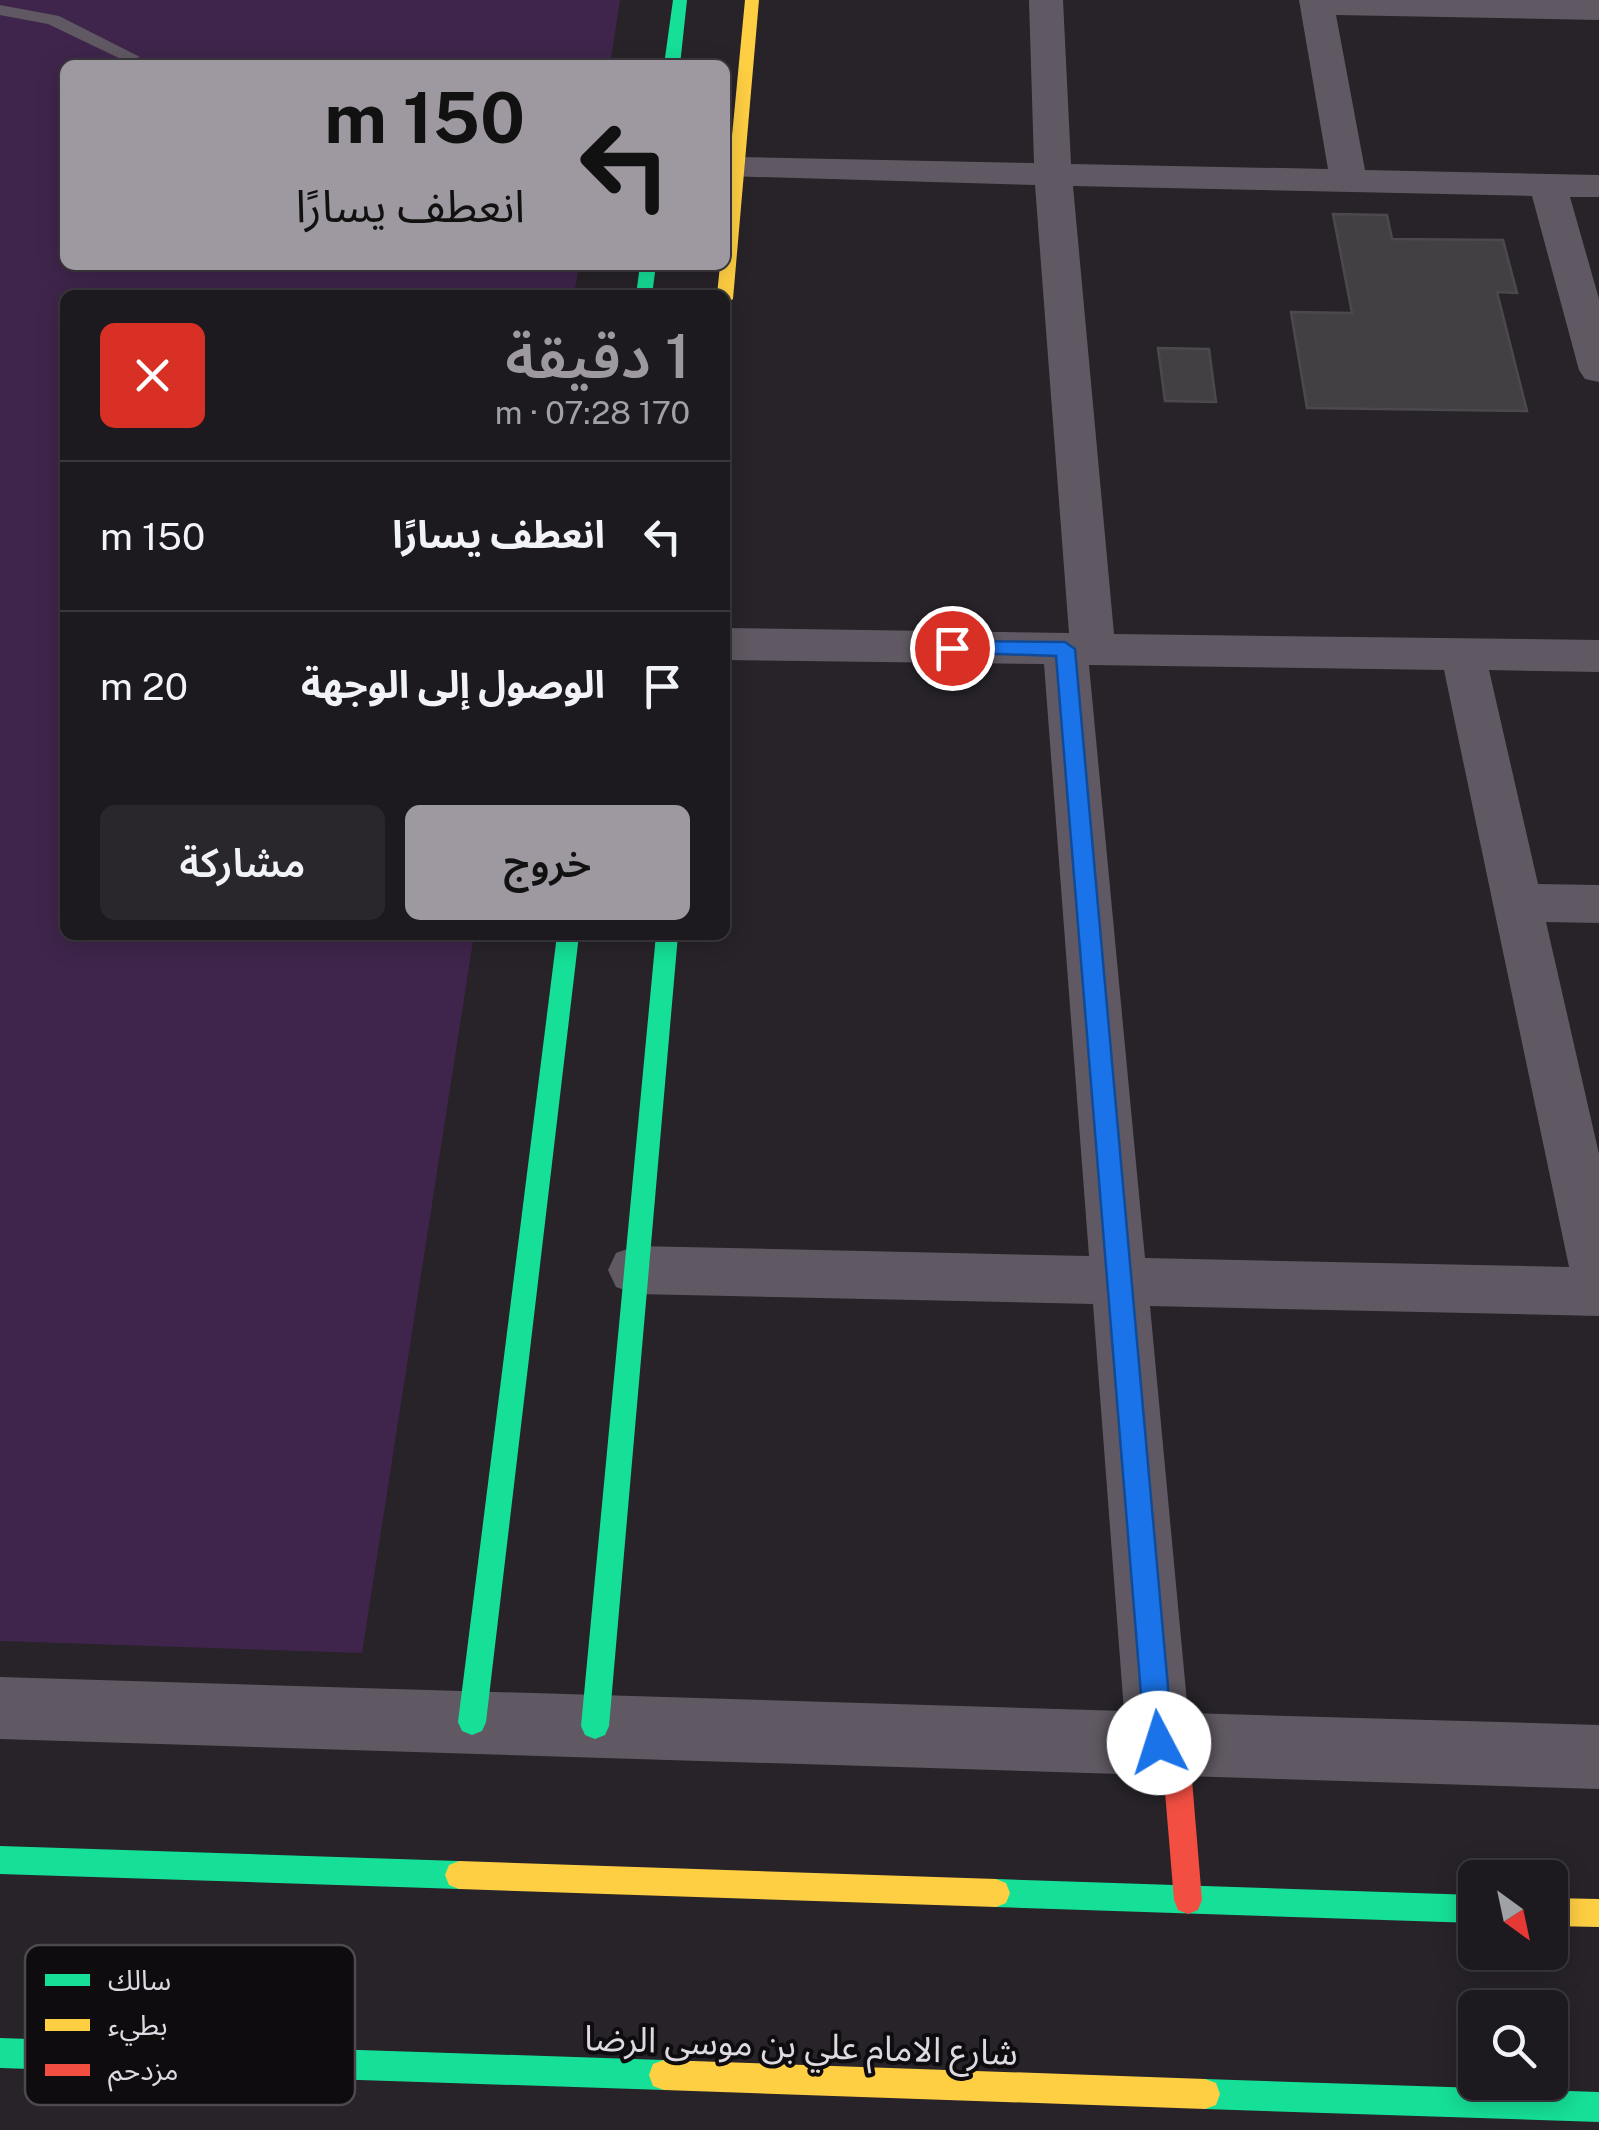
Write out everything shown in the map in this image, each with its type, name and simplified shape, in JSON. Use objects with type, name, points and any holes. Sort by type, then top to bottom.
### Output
[{"type":"street","points":[[673,60],[680,0]]},
{"type":"street","points":[[730,244],[752,0]]},
{"type":"street","points":[[1046,0],[1079,649],[1118,1282],[1167,1744],[1188,1900]]},
{"type":"street","points":[[1348,180],[1316,2],[1599,10]]},
{"type":"street","points":[[737,168],[1599,186]]},
{"type":"street","points":[[1548,184],[1599,370]]},
{"type":"street","points":[[730,644],[1599,656]]},
{"type":"street","points":[[1463,654],[1599,1278]]},
{"type":"street","points":[[1517,902],[1599,904]]},
{"type":"street","points":[[472,1722],[567,940]]},
{"type":"street","points":[[595,1726],[667,940]]},
{"type":"street","points":[[636,1270],[1599,1292]]},
{"type":"street","points":[[0,1708],[1599,1757]]},
{"type":"street","points":[[0,1860],[1458,1908]]},
{"type":"street","points":[[1568,1913],[1599,1914]]},
{"type":"street","name":"شارع الامام علي بن موسى الرضا","points":[[0,2052],[25,2053]]},
{"type":"street","name":"شارع الامام علي بن موسى الرضا","points":[[355,2064],[1599,2107]]},
{"type":"lane","points":[[0,10],[52,20],[130,57]]},
{"type":"shaded area","points":[[0,0],[620,0],[611,60],[60,60],[60,270],[578,270],[575,290],[60,290],[60,940],[473,940],[362,1653],[0,1641]]},
{"type":"building","points":[[1333,214],[1387,215],[1392,239],[1503,240],[1517,293],[1497,292],[1527,411],[1307,408],[1291,312],[1352,313]]},
{"type":"building","points":[[1158,348],[1209,349],[1216,402],[1165,401]]},
{"type":"traffic: fast","points":[[673,60],[680,0]]},
{"type":"traffic: fast","points":[[645,290],[647,270]]},
{"type":"traffic: fast","points":[[472,1722],[567,940]]},
{"type":"traffic: fast","points":[[595,1726],[667,940]]},
{"type":"traffic: fast","points":[[0,1860],[459,1875]]},
{"type":"traffic: fast","points":[[996,1893],[1458,1908]]},
{"type":"traffic: fast","points":[[0,2053],[25,2054]]},
{"type":"traffic: fast","points":[[355,2065],[664,2075]]},
{"type":"traffic: fast","points":[[1205,2094],[1599,2107]]},
{"type":"traffic: slow","points":[[730,244],[752,0]]},
{"type":"traffic: slow","points":[[726,290],[728,270]]},
{"type":"traffic: slow","points":[[459,1875],[996,1893]]},
{"type":"traffic: slow","points":[[1568,1912],[1599,1913]]},
{"type":"traffic: slow","points":[[664,2075],[1205,2094]]},
{"type":"traffic: jam","points":[[1175,1744],[1188,1900]]},
{"type":"route","points":[[952,648],[1065,649],[1159,1743]]}]
